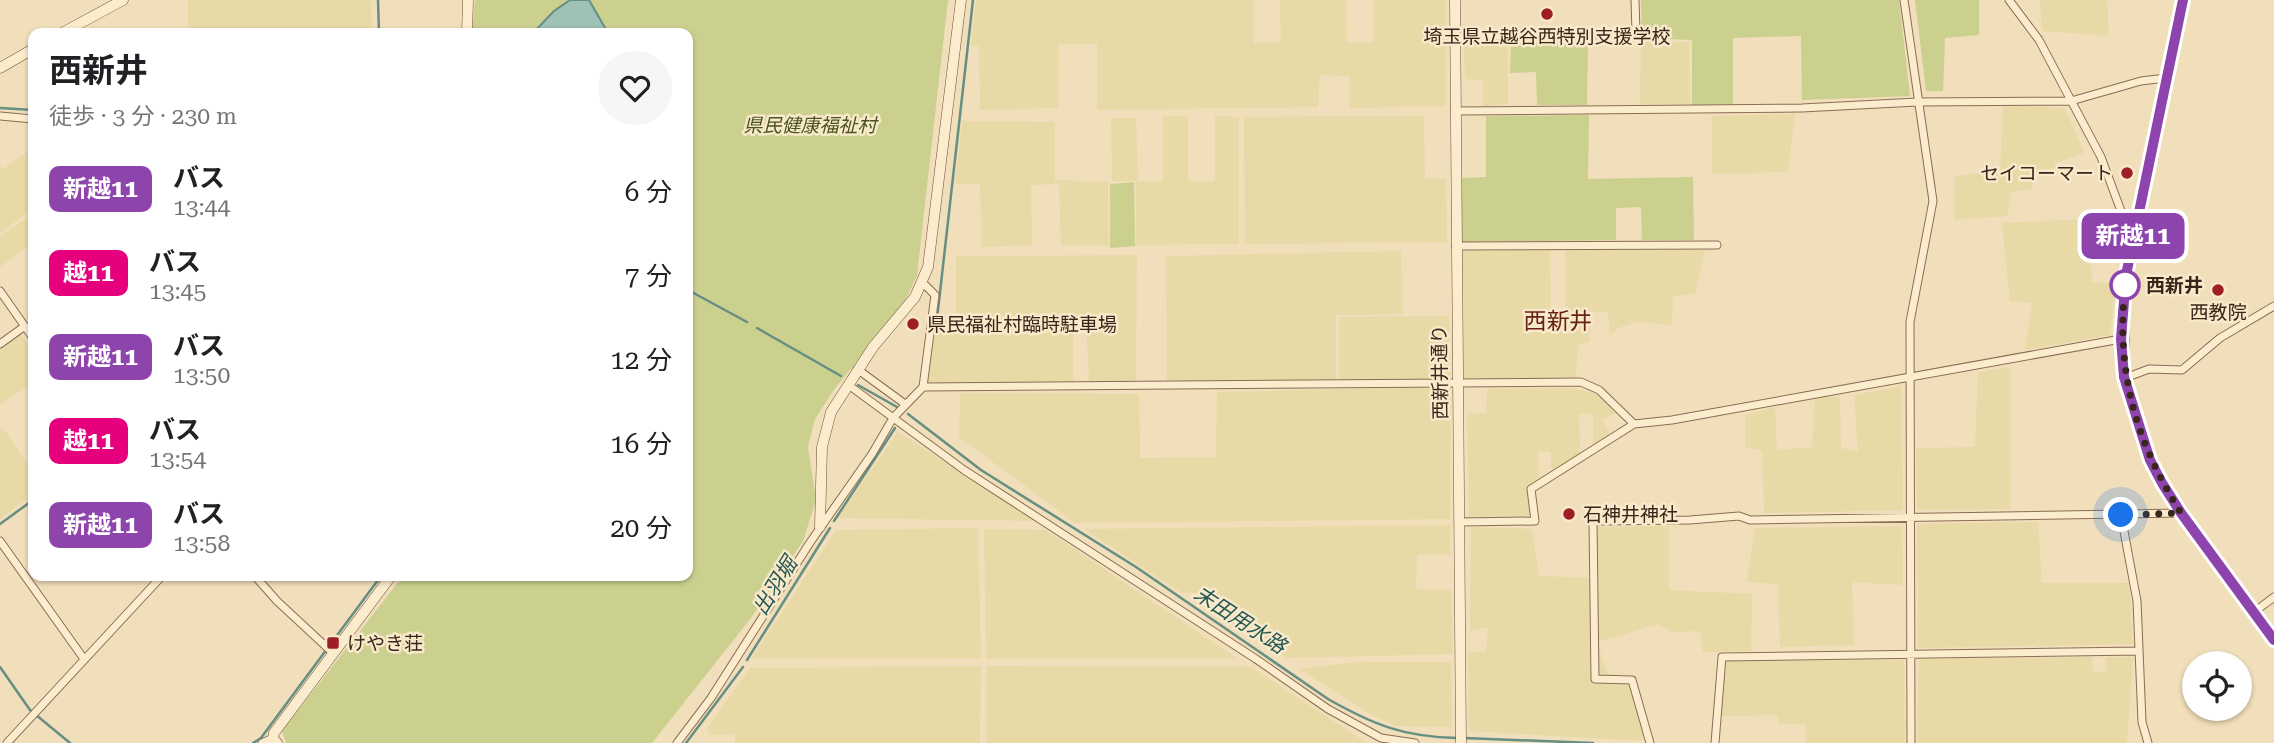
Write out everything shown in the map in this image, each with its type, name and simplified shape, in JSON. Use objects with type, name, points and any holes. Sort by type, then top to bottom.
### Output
[{"type":"street","points":[[71,28],[122,0]]},
{"type":"street","points":[[467,28],[468,0]]},
{"type":"street","points":[[820,527],[822,447],[831,412],[857,369],[923,283],[931,250],[961,0]]},
{"type":"street","name":"西新井通り","points":[[1455,0],[1461,743]]},
{"type":"street","points":[[1456,37],[1636,33],[1635,0]]},
{"type":"street","points":[[1905,0],[1917,102],[1933,201],[1910,322],[1913,654],[1911,743]]},
{"type":"street","points":[[2009,0],[2039,40],[2101,157],[2122,211]]},
{"type":"street","points":[[2183,0],[2126,275],[2121,339],[2124,377],[2150,460],[2181,513],[2274,640]]},
{"type":"street","points":[[0,68],[28,52]]},
{"type":"street","points":[[1455,111],[1802,108],[1917,102],[2071,101],[2141,81],[2166,78]]},
{"type":"street","points":[[0,116],[28,119]]},
{"type":"street","points":[[1456,246],[1717,244]]},
{"type":"street","points":[[677,743],[711,698],[820,527],[858,477],[893,418],[923,387],[935,295],[923,283]]},
{"type":"street","points":[[0,291],[28,330]]},
{"type":"street","points":[[2124,377],[2149,369],[2182,370],[2220,338],[2274,306]]},
{"type":"street","points":[[0,344],[25,326]]},
{"type":"street","points":[[1460,522],[1535,521],[1531,488],[1634,424],[1672,420],[2121,339]]},
{"type":"street","points":[[857,369],[905,404]]},
{"type":"street","points":[[923,387],[1581,382],[1599,390],[1634,424]]},
{"type":"street","points":[[854,389],[964,470],[1212,629],[1328,709],[1381,738],[1415,743]]},
{"type":"street","points":[[1650,743],[1632,680],[1595,680],[1594,521],[1690,520],[1739,516],[1750,520],[1912,519],[2181,513]]},
{"type":"street","points":[[2121,515],[2137,601],[2142,722],[2148,743]]},
{"type":"street","points":[[0,541],[28,580]]},
{"type":"street","points":[[28,581],[84,659]]},
{"type":"street","points":[[10,742],[157,581]]},
{"type":"street","points":[[260,581],[277,601],[333,653]]},
{"type":"street","points":[[262,743],[275,741],[333,653],[387,581]]},
{"type":"street","points":[[2253,612],[2274,597]]},
{"type":"street","points":[[1715,743],[1722,657],[2139,651]]},
{"type":"shaded area","points":[[188,0],[371,0],[372,28],[188,28]]},
{"type":"shaded area","points":[[976,0],[1253,0],[1254,43],[1281,42],[1280,0],[1346,0],[1347,43],[1374,42],[1373,0],[1445,0],[1446,106],[1350,108],[1349,76],[1320,75],[1318,107],[1097,110],[1097,44],[1059,44],[1058,108],[980,110],[979,46],[971,45]]},
{"type":"shaded area","points":[[2040,0],[2107,0],[2109,36],[2042,31]]},
{"type":"shaded area","points":[[1508,42],[1508,104],[1483,106],[1483,80],[1465,79],[1464,44]]},
{"type":"shaded area","points":[[1641,42],[1689,42],[1690,104],[1640,104]]},
{"type":"shaded area","points":[[2003,106],[2065,108],[2084,153],[2055,163],[2057,172],[2035,172],[2032,189],[2011,192],[2007,216],[1954,220],[1955,176],[2000,171]]},
{"type":"shaded area","points":[[1795,114],[1788,172],[1712,174],[1712,116]]},
{"type":"shaded area","points":[[1163,116],[1188,116],[1188,181],[1215,181],[1215,116],[1239,117],[1239,244],[1136,245],[1136,181],[1112,181],[1111,118],[1136,118],[1138,181],[1163,181]]},
{"type":"shaded area","points":[[1424,116],[1425,178],[1446,179],[1447,242],[1245,244],[1244,117]]},
{"type":"shaded area","points":[[962,121],[1055,122],[1055,180],[1108,182],[1109,245],[1061,245],[1059,184],[1031,185],[1032,245],[982,247],[980,184],[955,184]]},
{"type":"shaded area","points":[[28,152],[28,212],[0,233],[0,166],[3,169]]},
{"type":"shaded area","points":[[28,217],[28,247],[0,267],[0,237]]},
{"type":"shaded area","points":[[2107,218],[2109,242],[2090,247],[2092,282],[2116,283],[2110,335],[2025,350],[2032,303],[2010,301],[2002,223]]},
{"type":"shaded area","points":[[1550,250],[1551,315],[1565,314],[1565,250],[1705,250],[1695,294],[1673,296],[1672,325],[1637,322],[1618,328],[1610,335],[1608,312],[1590,312],[1589,342],[1578,345],[1576,378],[1463,378],[1461,251]]},
{"type":"shaded area","points":[[1401,251],[1403,314],[1336,315],[1336,381],[1167,382],[1166,256]]},
{"type":"shaded area","points":[[1137,255],[1136,383],[1089,383],[1086,318],[1073,319],[1073,383],[927,385],[934,321],[956,320],[956,256]]},
{"type":"shaded area","points":[[1449,316],[1450,379],[1339,381],[1339,317]]},
{"type":"shaded area","points":[[20,333],[28,344],[28,385],[0,405],[0,348]]},
{"type":"shaded area","points":[[2010,367],[2011,509],[1917,510],[1916,448],[1975,447],[1978,372]]},
{"type":"shaded area","points":[[1901,386],[1903,510],[1764,513],[1762,451],[1745,447],[1745,415],[1775,407],[1777,450],[1812,447],[1815,397],[1840,397],[1841,448],[1858,452],[1854,395]]},
{"type":"shaded area","points":[[1451,387],[1450,519],[1075,523],[959,437],[960,393],[1139,394],[1140,458],[1216,457],[1217,392]]},
{"type":"shaded area","points":[[1571,388],[1594,393],[1616,413],[1602,420],[1610,435],[1593,445],[1593,414],[1579,413],[1580,454],[1551,470],[1551,452],[1538,451],[1539,477],[1526,488],[1530,516],[1469,517],[1467,413],[1486,413],[1487,389]]},
{"type":"shaded area","points":[[3,428],[28,465],[28,498],[0,519],[0,430]]},
{"type":"shaded area","points":[[898,432],[1037,521],[837,518]]},
{"type":"shaded area","points":[[2038,522],[2042,583],[2129,583],[2133,644],[1918,648],[1917,524]]},
{"type":"shaded area","points":[[1451,525],[1450,555],[1417,555],[1416,589],[1451,590],[1453,654],[1287,658],[1215,614],[1215,593],[1182,593],[1084,529]]},
{"type":"shaded area","points":[[1669,526],[1669,590],[1752,594],[1751,651],[1703,652],[1700,631],[1673,632],[1659,624],[1597,642],[1609,678],[1628,677],[1644,736],[1641,741],[1469,731],[1468,652],[1486,651],[1488,627],[1470,631],[1471,527],[1532,529],[1539,576],[1594,578],[1596,527]]},
{"type":"shaded area","points":[[1902,526],[1903,585],[1852,582],[1854,645],[1780,647],[1778,584],[1747,582],[1755,528]]},
{"type":"shaded area","points":[[978,528],[981,658],[751,659],[836,530]]},
{"type":"shaded area","points":[[984,529],[1046,530],[1238,659],[986,659]]},
{"type":"shaded area","points":[[2092,657],[2093,672],[2106,671],[2106,657],[2133,657],[2127,743],[1917,743],[1919,659]]},
{"type":"shaded area","points":[[1904,660],[1905,743],[1805,743],[1805,724],[1779,724],[1777,715],[1721,716],[1725,661]]},
{"type":"shaded area","points":[[1356,662],[1451,662],[1452,727],[1396,726],[1372,715],[1299,669]]},
{"type":"shaded area","points":[[981,666],[980,743],[735,743],[735,734],[709,735],[708,727],[750,668]]},
{"type":"shaded area","points":[[987,666],[1251,667],[1367,743],[986,743]]},
{"type":"green space","name":"県民健康福祉村","points":[[475,0],[948,0],[917,275],[905,301],[833,391],[815,419],[808,447],[816,500],[803,541],[751,618],[652,743],[286,743],[282,731],[399,581],[693,581],[693,28],[472,28]]},
{"type":"green space","points":[[1641,0],[1899,0],[1910,96],[1802,100],[1801,36],[1733,38],[1733,104],[1692,105],[1692,40],[1642,38]]},
{"type":"green space","points":[[1915,0],[1979,0],[1979,35],[1945,38],[1943,91],[1926,91]]},
{"type":"green space","points":[[1511,42],[1588,43],[1587,105],[1537,105],[1536,72],[1510,73]]},
{"type":"green space","points":[[1589,115],[1588,179],[1693,177],[1694,240],[1642,240],[1641,207],[1616,208],[1616,240],[1461,242],[1461,178],[1486,177],[1486,116]]},
{"type":"green space","points":[[1134,182],[1135,246],[1110,248],[1110,184]]},
{"type":"water","points":[[570,0],[589,0],[605,28],[538,28],[554,11]]},
{"type":"waterway","points":[[378,0],[379,28]]},
{"type":"waterway","points":[[937,319],[973,0]]},
{"type":"waterway","points":[[0,108],[28,110]]},
{"type":"waterway","points":[[693,293],[747,322]]},
{"type":"waterway","points":[[757,328],[841,376]]},
{"type":"waterway","points":[[858,385],[897,407]]},
{"type":"waterway","name":"末田用水路","points":[[908,414],[981,470],[1136,567],[1328,699],[1390,728],[1421,735],[1457,738]]},
{"type":"waterway","name":"出羽堀","points":[[834,521],[895,428]]},
{"type":"waterway","points":[[0,524],[28,504]]},
{"type":"waterway","name":"出羽堀","points":[[747,660],[830,528]]},
{"type":"waterway","points":[[253,743],[261,738],[377,581]]},
{"type":"waterway","points":[[0,667],[30,710],[70,743]]},
{"type":"waterway","name":"出羽堀","points":[[686,743],[743,667]]},
{"type":"waterway","name":"末田用水路","points":[[1464,738],[1593,743]]},
{"type":"bus line","name":"新越11","points":[[2183,0],[2126,275],[2121,339],[2124,377],[2150,460],[2162,483],[2274,640]]},
{"type":"place","name":"埼玉県立越谷西特別支援学校","points":[[1547,14]]},
{"type":"place","name":"セイコーマート","points":[[2127,173]]},
{"type":"place","name":"西新井","points":[[2125,285]]},
{"type":"place","name":"西教院","points":[[2218,290]]},
{"type":"place","name":"県民福祉村臨時駐車場","points":[[913,324]]},
{"type":"place","name":"石神井神社","points":[[1569,514]]},
{"type":"place","name":"けやき荘","points":[[333,643]]},
{"type":"district","name":"西新井","points":[[1558,321]]},
{"type":"route","points":[[2121,515],[2181,513],[2150,460],[2124,377],[2121,339],[2125,285]]}]
